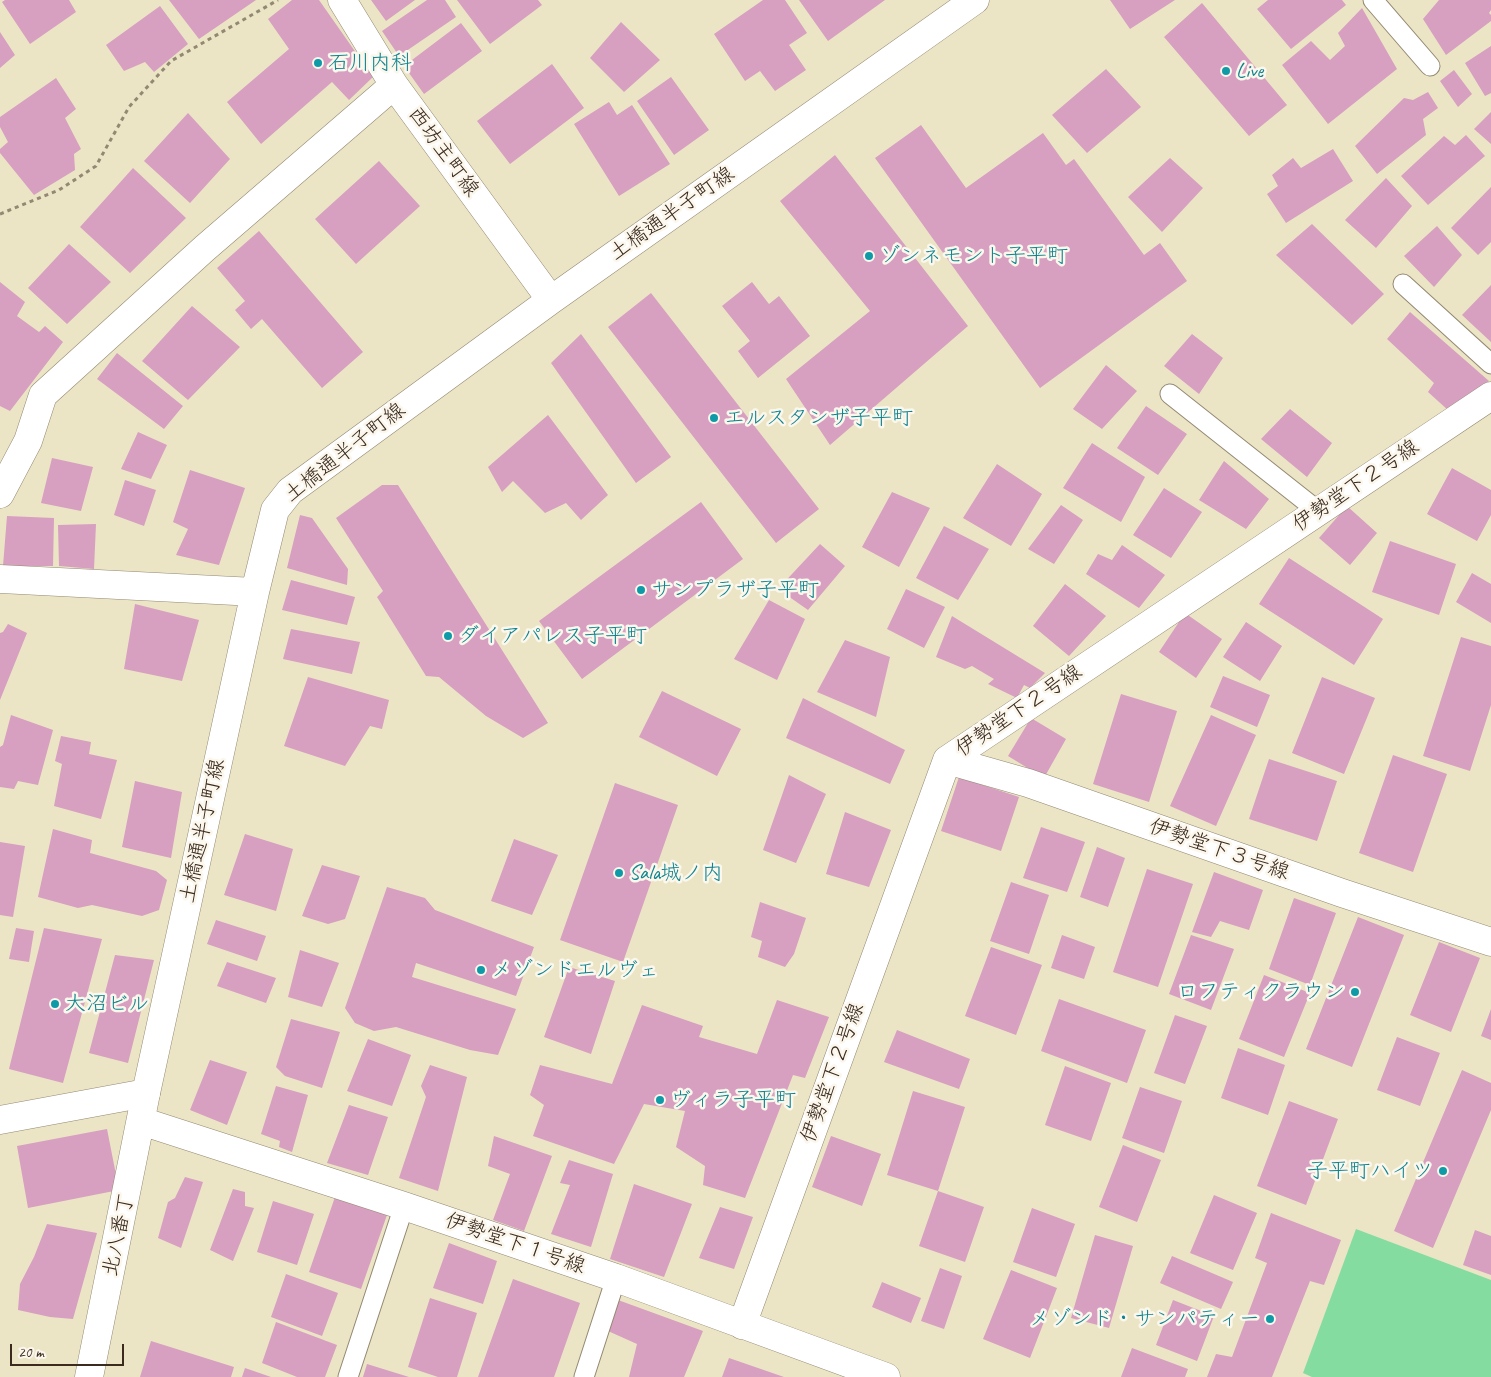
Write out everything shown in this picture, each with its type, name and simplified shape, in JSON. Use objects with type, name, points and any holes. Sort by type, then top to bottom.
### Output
[{"type":"street","name":"西坊主町線","points":[[342,0],[394,85],[551,300]]},
{"type":"street","name":"土橋通半子町線","points":[[146,1093],[255,592],[275,510],[290,491],[551,300],[975,0]]},
{"type":"street","points":[[0,494],[28,441],[42,395],[205,248],[394,85]]},
{"type":"street","name":"伊勢堂下２号線","points":[[742,1325],[947,760],[1491,396]]},
{"type":"street","points":[[0,579],[255,592]]},
{"type":"street","name":"伊勢堂下３号線","points":[[947,760],[1028,783],[1342,893],[1491,942]]},
{"type":"street","points":[[0,1120],[146,1093]]},
{"type":"street","name":"北八番丁","points":[[89,1377],[146,1093]]},
{"type":"street","name":"伊勢堂下１号線","points":[[141,1121],[404,1206],[616,1278],[886,1377]]},
{"type":"lane","points":[[1373,0],[1430,66]]},
{"type":"lane","points":[[1403,284],[1491,364]]},
{"type":"lane","points":[[1170,394],[1318,511]]},
{"type":"lane","points":[[348,1377],[404,1206]]},
{"type":"lane","points":[[584,1377],[616,1278]]},
{"type":"path","points":[[0,214],[59,190],[96,166],[129,106],[171,61],[278,0]]},
{"type":"green space","points":[[1356,1229],[1491,1280],[1491,1377],[1312,1377],[1303,1373]]},
{"type":"building","points":[[5,0],[69,0],[76,12],[30,44],[2,2]]},
{"type":"building","points":[[169,0],[256,0],[199,39]]},
{"type":"building","name":"石川内科","points":[[292,0],[319,0],[373,77],[349,100],[332,82],[261,144],[227,102],[289,49],[268,19]]},
{"type":"building","points":[[371,0],[415,0],[386,21]]},
{"type":"building","points":[[427,0],[445,0],[456,17],[399,56],[382,31]]},
{"type":"building","points":[[457,0],[538,0],[542,5],[490,44]]},
{"type":"building","points":[[763,0],[785,0],[807,33],[789,45],[806,70],[775,91],[760,71],[745,81],[714,34]]},
{"type":"building","points":[[799,0],[885,0],[828,41]]},
{"type":"building","points":[[1110,0],[1175,0],[1130,29]]},
{"type":"building","points":[[1268,0],[1342,0],[1346,5],[1291,49],[1257,9]]},
{"type":"building","points":[[1439,0],[1491,0],[1491,10],[1489,13],[1491,21],[1446,55],[1423,19]]},
{"type":"building","name":"Live","points":[[1202,3],[1287,105],[1249,136],[1164,37]]},
{"type":"building","points":[[160,6],[188,44],[154,72],[145,62],[124,71],[106,45]]},
{"type":"building","points":[[1362,8],[1397,69],[1328,124],[1282,65],[1311,41],[1330,60],[1345,46],[1338,33]]},
{"type":"building","points":[[621,22],[660,60],[624,92],[590,58]]},
{"type":"building","points":[[461,23],[482,51],[424,94],[404,66]]},
{"type":"building","points":[[0,32],[15,55],[0,68]]},
{"type":"building","points":[[1491,46],[1491,93],[1485,96],[1465,63]]},
{"type":"building","points":[[552,64],[584,108],[510,164],[477,121]]},
{"type":"building","points":[[1106,69],[1141,107],[1087,153],[1052,115]]},
{"type":"building","points":[[1454,70],[1472,94],[1458,107],[1440,81]]},
{"type":"building","points":[[671,77],[709,130],[674,155],[637,101]]},
{"type":"building","points":[[56,78],[76,109],[65,118],[81,149],[74,154],[75,170],[34,195],[0,153],[0,149],[8,142],[0,127],[0,117]]},
{"type":"building","points":[[1428,92],[1438,108],[1423,119],[1426,135],[1377,174],[1355,146],[1404,98],[1413,100]]},
{"type":"building","points":[[609,102],[617,115],[632,105],[670,164],[619,196],[574,124]]},
{"type":"building","points":[[1491,112],[1491,144],[1474,129]]},
{"type":"building","points":[[188,113],[230,159],[190,203],[144,161]]},
{"type":"building","points":[[921,125],[966,188],[1043,133],[1066,165],[1074,159],[1144,255],[1160,243],[1187,281],[1040,388],[875,158]]},
{"type":"building","points":[[1466,135],[1485,156],[1428,205],[1401,176],[1444,136],[1455,145]]},
{"type":"building","points":[[1333,149],[1353,181],[1286,223],[1267,194],[1278,186],[1272,175],[1293,158],[1301,168]]},
{"type":"building","name":"ゾンネモント子平町","points":[[835,155],[968,326],[830,445],[786,379],[870,311],[780,201]]},
{"type":"building","points":[[1170,158],[1203,188],[1162,232],[1128,197]]},
{"type":"building","points":[[379,161],[420,206],[356,264],[315,219]]},
{"type":"building","points":[[133,168],[186,218],[130,273],[80,227]]},
{"type":"building","points":[[1386,178],[1412,206],[1376,248],[1345,220]]},
{"type":"building","points":[[1491,187],[1491,242],[1478,255],[1451,228]]},
{"type":"building","points":[[1312,224],[1384,294],[1352,325],[1276,255]]},
{"type":"building","points":[[1437,226],[1462,255],[1434,287],[1404,256]]},
{"type":"building","points":[[259,231],[363,352],[322,388],[262,319],[251,329],[235,310],[245,301],[217,268]]},
{"type":"building","points":[[69,244],[111,282],[67,324],[28,288]]},
{"type":"building","points":[[0,282],[25,302],[17,316],[39,332],[45,326],[63,342],[10,411],[0,406]]},
{"type":"building","points":[[752,282],[769,304],[779,296],[810,336],[758,378],[738,351],[750,341],[722,306]]},
{"type":"building","points":[[1491,285],[1491,342],[1462,315]]},
{"type":"building","name":"エルスタンザ子平町","points":[[651,293],[819,509],[776,543],[608,327]]},
{"type":"building","points":[[192,306],[240,347],[188,400],[142,361]]},
{"type":"building","points":[[1410,312],[1489,381],[1449,411],[1428,392],[1434,383],[1387,339]]},
{"type":"building","points":[[581,334],[671,457],[636,483],[551,363]]},
{"type":"building","points":[[1192,334],[1223,358],[1199,394],[1164,366]]},
{"type":"building","points":[[117,353],[183,406],[164,429],[97,379]]},
{"type":"building","points":[[1106,365],[1137,391],[1102,429],[1073,409]]},
{"type":"building","points":[[1146,406],[1187,434],[1158,475],[1117,448]]},
{"type":"building","points":[[1290,409],[1332,443],[1307,477],[1261,439]]},
{"type":"building","points":[[548,415],[608,495],[581,520],[566,503],[545,513],[513,481],[502,492],[488,467]]},
{"type":"building","points":[[138,432],[167,445],[151,479],[121,469]]},
{"type":"building","points":[[1092,443],[1145,477],[1121,522],[1063,488]]},
{"type":"building","points":[[52,458],[93,467],[81,511],[41,503]]},
{"type":"building","points":[[1224,461],[1269,499],[1246,529],[1199,500]]},
{"type":"building","points":[[997,464],[1042,494],[1011,546],[963,518]]},
{"type":"building","points":[[1452,468],[1491,490],[1491,515],[1477,541],[1427,514]]},
{"type":"building","points":[[190,470],[245,488],[219,565],[176,555],[188,529],[173,522]]},
{"type":"building","points":[[125,480],[156,490],[144,526],[114,515]]},
{"type":"building","name":"ダイアパレス子平町","points":[[382,485],[398,485],[548,723],[523,738],[486,716],[439,677],[426,676],[377,597],[383,591],[336,518]]},
{"type":"building","points":[[1164,488],[1202,512],[1171,558],[1133,535]]},
{"type":"building","points":[[892,492],[930,508],[899,567],[862,547]]},
{"type":"building","name":"サンプラザ子平町","points":[[701,502],[743,559],[582,679],[539,621]]},
{"type":"building","points":[[1061,505],[1083,520],[1054,564],[1028,549]]},
{"type":"building","points":[[1347,506],[1377,533],[1350,565],[1319,538]]},
{"type":"building","points":[[300,515],[312,518],[348,569],[347,585],[287,568]]},
{"type":"building","points":[[7,516],[54,518],[53,566],[3,566]]},
{"type":"building","points":[[96,524],[94,569],[59,566],[58,525]]},
{"type":"building","points":[[944,526],[989,549],[958,600],[916,578]]},
{"type":"building","points":[[1390,541],[1456,564],[1439,615],[1372,592]]},
{"type":"building","points":[[820,544],[845,566],[808,610],[778,589]]},
{"type":"building","points":[[1122,545],[1165,575],[1139,608],[1086,574],[1098,554],[1112,560]]},
{"type":"building","points":[[1289,558],[1383,619],[1354,665],[1259,604]]},
{"type":"building","points":[[1472,573],[1491,584],[1491,623],[1456,602]]},
{"type":"building","points":[[291,580],[355,597],[347,625],[282,610]]},
{"type":"building","points":[[1065,584],[1106,616],[1069,656],[1033,626]]},
{"type":"building","points":[[906,589],[945,607],[924,648],[887,629]]},
{"type":"building","points":[[769,600],[805,619],[777,680],[734,659]]},
{"type":"building","points":[[135,604],[199,620],[182,681],[124,669]]},
{"type":"building","points":[[1185,613],[1222,639],[1196,678],[1159,652]]},
{"type":"building","points":[[952,616],[1045,673],[1030,688],[1024,685],[1017,698],[988,684],[994,679],[972,666],[965,669],[936,657]]},
{"type":"building","points":[[1246,622],[1282,646],[1260,681],[1223,657]]},
{"type":"building","points":[[8,624],[27,633],[0,700],[0,633],[3,632]]},
{"type":"building","points":[[291,629],[360,642],[352,674],[283,659]]},
{"type":"building","points":[[1461,637],[1491,646],[1491,705],[1470,771],[1423,756]]},
{"type":"building","points":[[845,640],[890,657],[876,717],[817,692]]},
{"type":"building","points":[[1223,676],[1270,695],[1257,727],[1210,707]]},
{"type":"building","points":[[308,677],[389,700],[382,729],[370,726],[345,766],[284,746]]},
{"type":"building","points":[[1322,677],[1375,698],[1344,774],[1292,753]]},
{"type":"building","points":[[662,691],[741,729],[717,776],[639,737]]},
{"type":"building","points":[[1121,694],[1177,711],[1149,802],[1093,784]]},
{"type":"building","points":[[803,698],[905,750],[890,784],[786,738]]},
{"type":"building","points":[[11,715],[53,730],[38,785],[18,781],[14,789],[0,787],[0,747],[3,745]]},
{"type":"building","points":[[1211,715],[1256,735],[1216,826],[1170,806]]},
{"type":"building","points":[[1031,718],[1066,739],[1044,778],[1008,756]]},
{"type":"building","points":[[61,736],[91,742],[89,754],[117,760],[101,819],[54,806],[62,764],[55,761]]},
{"type":"building","points":[[1393,755],[1447,774],[1413,872],[1359,853]]},
{"type":"building","points":[[1269,759],[1337,781],[1317,841],[1249,819]]},
{"type":"building","points":[[789,775],[826,794],[796,863],[763,850]]},
{"type":"building","points":[[959,777],[1019,797],[1001,851],[941,831]]},
{"type":"building","points":[[135,781],[182,792],[171,858],[122,847]]},
{"type":"building","name":"Sala城ノ内","points":[[615,783],[678,805],[623,962],[560,940]]},
{"type":"building","points":[[845,812],[891,830],[869,887],[826,874]]},
{"type":"building","points":[[1041,827],[1085,842],[1067,892],[1023,878]]},
{"type":"building","points":[[53,829],[92,840],[90,853],[156,871],[167,880],[159,910],[142,916],[92,905],[78,908],[38,897]]},
{"type":"building","points":[[245,834],[293,849],[276,911],[224,895]]},
{"type":"building","points":[[514,839],[558,855],[532,915],[491,901]]},
{"type":"building","points":[[0,842],[25,846],[13,917],[0,915]]},
{"type":"building","points":[[1097,847],[1125,858],[1108,907],[1080,897]]},
{"type":"building","points":[[322,865],[360,876],[345,919],[328,924],[302,916]]},
{"type":"building","points":[[1147,869],[1193,884],[1158,987],[1113,972]]},
{"type":"building","points":[[1214,872],[1263,890],[1249,930],[1220,921],[1211,937],[1192,932]]},
{"type":"building","points":[[1011,882],[1049,895],[1029,954],[990,941]]},
{"type":"building","name":"メゾンドエルヴェ","points":[[387,887],[425,898],[435,910],[534,947],[516,996],[416,963],[412,977],[516,1009],[498,1055],[470,1050],[396,1027],[374,1031],[355,1023],[345,1008]]},
{"type":"building","points":[[1294,898],[1336,913],[1310,985],[1269,969]]},
{"type":"building","points":[[760,902],[806,918],[794,954],[785,967],[758,957],[762,941],[751,937]]},
{"type":"building","name":"ロフティクラウン","points":[[1358,917],[1404,935],[1352,1067],[1306,1049]]},
{"type":"building","points":[[216,920],[266,936],[257,961],[207,944]]},
{"type":"building","points":[[16,928],[34,931],[29,962],[9,959]]},
{"type":"building","name":"大沼ビル","points":[[44,928],[102,939],[63,1083],[9,1069]]},
{"type":"building","points":[[1062,935],[1095,947],[1084,979],[1051,968]]},
{"type":"building","points":[[1191,935],[1234,949],[1211,1010],[1169,994]]},
{"type":"building","points":[[1439,942],[1480,958],[1451,1032],[1410,1015]]},
{"type":"building","points":[[991,947],[1042,965],[1016,1035],[965,1016]]},
{"type":"building","points":[[300,950],[339,963],[322,1007],[288,997]]},
{"type":"building","points":[[115,955],[154,960],[128,1063],[89,1053]]},
{"type":"building","points":[[227,962],[276,978],[266,1003],[217,986]]},
{"type":"building","points":[[569,967],[615,981],[591,1054],[544,1037]]},
{"type":"building","points":[[1264,975],[1310,993],[1284,1057],[1239,1039]]},
{"type":"building","points":[[1059,999],[1146,1030],[1127,1083],[1041,1051]]},
{"type":"building","name":"ヴィラ子平町","points":[[777,1000],[829,1017],[805,1078],[793,1075],[745,1198],[703,1185],[705,1166],[676,1147],[685,1111],[644,1104],[614,1164],[533,1136],[544,1105],[530,1095],[540,1065],[612,1084],[642,1005],[703,1026],[699,1037],[757,1054]]},
{"type":"building","points":[[1491,1009],[1491,1040],[1481,1036]]},
{"type":"building","points":[[1175,1015],[1207,1026],[1185,1084],[1154,1073]]},
{"type":"building","points":[[291,1019],[340,1032],[322,1088],[285,1076],[276,1067]]},
{"type":"building","points":[[897,1030],[970,1059],[959,1089],[884,1062]]},
{"type":"building","points":[[1397,1037],[1440,1053],[1420,1106],[1377,1090]]},
{"type":"building","points":[[368,1039],[411,1055],[392,1106],[347,1091]]},
{"type":"building","points":[[1238,1048],[1285,1065],[1268,1115],[1221,1098]]},
{"type":"building","points":[[210,1060],[247,1072],[227,1125],[190,1110]]},
{"type":"building","points":[[430,1065],[467,1077],[438,1191],[399,1178],[426,1097],[421,1086]]},
{"type":"building","points":[[1065,1066],[1111,1083],[1091,1141],[1045,1125]]},
{"type":"building","name":"子平町ハイツ","points":[[1462,1070],[1491,1083],[1491,1110],[1433,1248],[1394,1231]]},
{"type":"building","points":[[276,1086],[308,1095],[292,1152],[279,1147],[280,1141],[261,1134]]},
{"type":"building","points":[[1140,1087],[1182,1101],[1164,1153],[1122,1138]]},
{"type":"building","points":[[913,1091],[965,1107],[938,1191],[887,1175]]},
{"type":"building","points":[[1289,1101],[1338,1119],[1306,1205],[1257,1186]]},
{"type":"building","points":[[349,1105],[388,1117],[368,1175],[327,1163]]},
{"type":"building","points":[[107,1129],[119,1190],[28,1208],[17,1146]]},
{"type":"building","points":[[494,1136],[552,1156],[524,1231],[493,1220],[510,1174],[488,1166]]},
{"type":"building","points":[[831,1136],[881,1154],[862,1206],[812,1187]]},
{"type":"building","points":[[1123,1145],[1161,1160],[1137,1222],[1099,1207]]},
{"type":"building","points":[[569,1160],[613,1174],[591,1247],[551,1234],[570,1185],[560,1183]]},
{"type":"building","points":[[185,1177],[203,1182],[181,1248],[158,1238],[168,1202],[175,1198]]},
{"type":"building","points":[[634,1184],[692,1204],[664,1277],[610,1259]]},
{"type":"building","points":[[233,1189],[245,1192],[245,1206],[254,1208],[233,1261],[210,1250]]},
{"type":"building","points":[[938,1191],[984,1207],[965,1262],[919,1246]]},
{"type":"building","points":[[1214,1195],[1257,1213],[1233,1270],[1190,1253]]},
{"type":"building","points":[[335,1197],[387,1215],[361,1289],[309,1272]]},
{"type":"building","points":[[273,1201],[314,1214],[297,1265],[257,1252]]},
{"type":"building","points":[[720,1207],[753,1217],[734,1269],[699,1258]]},
{"type":"building","points":[[1032,1208],[1075,1224],[1056,1277],[1013,1262]]},
{"type":"building","name":"メゾンド・サンパティー","points":[[1271,1213],[1341,1240],[1324,1285],[1310,1281],[1272,1377],[1207,1377],[1216,1354],[1232,1357],[1267,1263],[1255,1258]]},
{"type":"building","points":[[47,1224],[97,1233],[73,1319],[50,1317],[18,1310],[20,1284],[34,1257]]},
{"type":"building","points":[[1475,1230],[1491,1236],[1491,1275],[1463,1265]]},
{"type":"building","points":[[1095,1235],[1133,1246],[1109,1328],[1071,1318]]},
{"type":"building","points":[[449,1243],[497,1261],[483,1304],[433,1288]]},
{"type":"building","points":[[1172,1256],[1233,1282],[1221,1309],[1160,1283]]},
{"type":"building","points":[[940,1268],[962,1276],[944,1329],[921,1321]]},
{"type":"building","points":[[1011,1270],[1057,1288],[1030,1358],[983,1339]]},
{"type":"building","points":[[286,1274],[338,1293],[322,1336],[271,1317]]},
{"type":"building","points":[[513,1279],[580,1303],[554,1377],[478,1377]]},
{"type":"building","points":[[882,1282],[921,1298],[911,1323],[872,1307]]},
{"type":"building","points":[[430,1298],[477,1313],[457,1377],[438,1377],[408,1367]]},
{"type":"building","points":[[618,1300],[703,1331],[684,1377],[629,1377],[637,1344],[608,1331]]},
{"type":"building","points":[[1173,1300],[1214,1316],[1197,1361],[1156,1345]]},
{"type":"building","points":[[276,1322],[337,1345],[325,1377],[297,1377],[262,1363]]},
{"type":"building","points":[[151,1341],[234,1367],[231,1377],[140,1377]]},
{"type":"building","points":[[1132,1348],[1188,1369],[1185,1377],[1121,1377]]},
{"type":"building","points":[[729,1358],[784,1377],[722,1377]]},
{"type":"building","points":[[367,1364],[409,1377],[363,1377]]},
{"type":"building","points":[[245,1368],[271,1377],[242,1377]]},
{"type":"place","name":"石川内科","points":[[318,63]]},
{"type":"place","name":"Live","points":[[1226,71]]},
{"type":"place","name":"ゾンネモント子平町","points":[[869,256]]},
{"type":"place","name":"エルスタンザ子平町","points":[[714,418]]},
{"type":"place","name":"サンプラザ子平町","points":[[641,590]]},
{"type":"place","name":"ダイアパレス子平町","points":[[448,636]]},
{"type":"place","name":"Sala城ノ内","points":[[619,873]]},
{"type":"place","name":"メゾンドエルヴェ","points":[[481,970]]},
{"type":"place","name":"ロフティクラウン","points":[[1355,992]]},
{"type":"place","name":"大沼ビル","points":[[55,1004]]},
{"type":"place","name":"ヴィラ子平町","points":[[660,1100]]},
{"type":"place","name":"子平町ハイツ","points":[[1443,1171]]},
{"type":"place","name":"メゾンド・サンパティー","points":[[1270,1319]]}]
